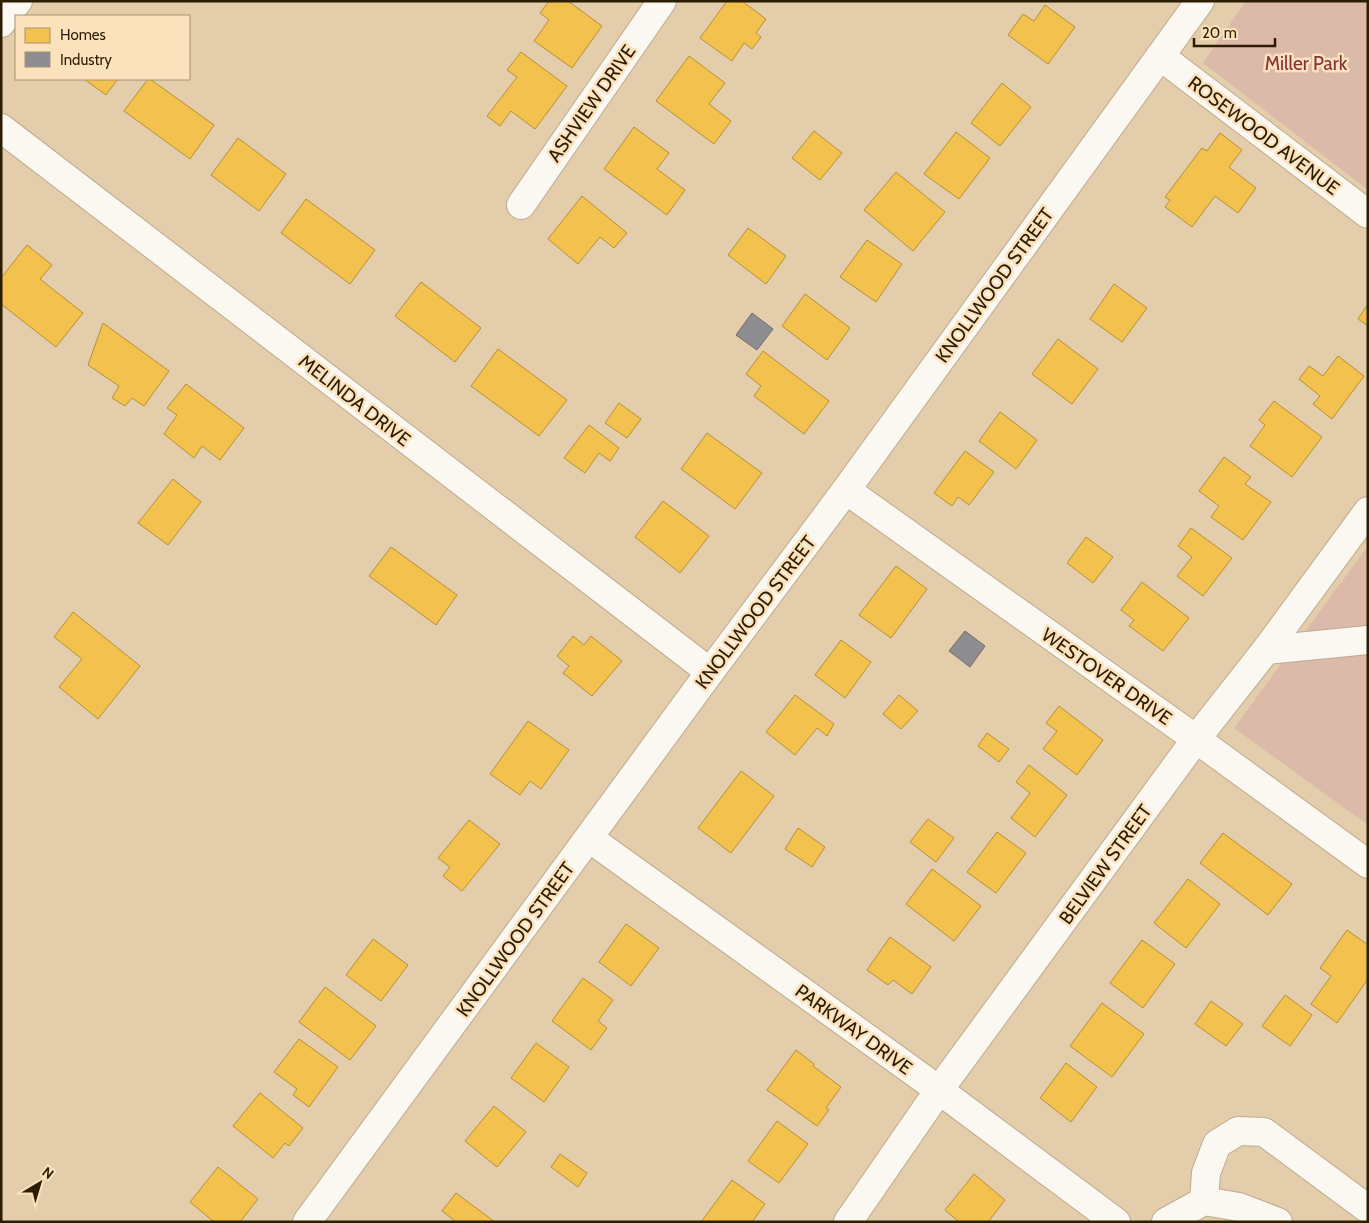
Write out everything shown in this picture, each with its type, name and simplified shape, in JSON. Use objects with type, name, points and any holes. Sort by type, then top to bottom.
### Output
[{"type":"street","points":[[1,23],[18,1]]},
{"type":"street","name":"ASHVIEW DRIVE","points":[[521,205],[662,1]]},
{"type":"street","name":"KNOLLWOOD STREET","points":[[307,1222],[710,672],[846,490],[1200,1]]},
{"type":"street","name":"ROSEWOOD AVENUE","points":[[1160,56],[1368,214]]},
{"type":"street","name":"MELINDA DRIVE","points":[[1,128],[710,672]]},
{"type":"street","name":"WESTOVER DRIVE","points":[[846,490],[1368,864]]},
{"type":"street","name":"BELVIEW STREET","points":[[848,1222],[939,1090],[1196,739],[1266,650],[1368,511]]},
{"type":"street","points":[[1266,650],[1368,640]]},
{"type":"street","name":"PARKWAY DRIVE","points":[[589,838],[939,1090],[1116,1222]]},
{"type":"street","points":[[1204,1201],[1206,1173],[1217,1144],[1238,1131],[1264,1132],[1368,1209]]},
{"type":"street","points":[[1166,1222],[1204,1201],[1239,1207],[1278,1222]]},
{"type":"green space","name":"Miller Park","points":[[1246,1],[1368,1],[1368,190],[1203,63]]},
{"type":"green space","points":[[1368,546],[1368,825],[1234,728]]},
{"type":"building: Homes","points":[[549,1],[568,1],[602,26],[572,68],[534,41],[549,20],[540,13]]},
{"type":"building: Homes","points":[[727,1],[742,1],[766,19],[756,33],[761,37],[752,49],[744,43],[732,61],[700,38]]},
{"type":"building: Homes","points":[[1045,5],[1075,27],[1048,64],[1008,35],[1023,14],[1034,21]]},
{"type":"building: Homes","points":[[521,52],[567,86],[535,129],[511,111],[500,126],[487,116],[517,77],[507,70]]},
{"type":"building: Homes","points":[[689,56],[725,83],[709,104],[731,121],[714,144],[656,101]]},
{"type":"building: Homes","points":[[85,80],[117,80],[106,95]]},
{"type":"building: Homes","points":[[147,80],[151,80],[214,125],[190,159],[124,111]]},
{"type":"building: Homes","points":[[1002,83],[1031,107],[1000,146],[971,123]]},
{"type":"building: Homes","points":[[634,127],[669,153],[657,169],[685,190],[667,215],[604,169]]},
{"type":"building: Homes","points":[[814,131],[842,153],[820,180],[792,158]]},
{"type":"building: Homes","points":[[956,132],[990,158],[959,199],[924,174]]},
{"type":"building: Homes","points":[[1220,133],[1242,150],[1229,167],[1256,188],[1238,213],[1215,196],[1192,227],[1165,207],[1170,200],[1165,197],[1202,148],[1207,151]]},
{"type":"building: Homes","points":[[238,138],[286,174],[259,211],[211,175]]},
{"type":"building: Homes","points":[[896,172],[945,212],[913,251],[864,210]]},
{"type":"building: Homes","points":[[582,196],[627,233],[614,248],[600,237],[578,264],[548,239]]},
{"type":"building: Homes","points":[[306,199],[375,250],[350,284],[281,233]]},
{"type":"building: Homes","points":[[748,228],[786,256],[766,284],[728,255]]},
{"type":"building: Homes","points":[[867,240],[902,264],[876,302],[840,277]]},
{"type":"building: Homes","points":[[27,245],[52,265],[40,279],[83,313],[56,347],[1,304],[1,278]]},
{"type":"building: Homes","points":[[421,282],[481,328],[455,362],[395,316]]},
{"type":"building: Homes","points":[[1114,284],[1147,308],[1122,342],[1090,319]]},
{"type":"building: Homes","points":[[805,294],[850,328],[827,360],[782,326]]},
{"type":"building: Homes","points":[[1368,304],[1368,326],[1358,319]]},
{"type":"building: Homes","points":[[103,323],[169,371],[144,406],[132,398],[125,406],[112,398],[119,386],[88,365]]},
{"type":"building: Homes","points":[[1058,339],[1098,369],[1072,404],[1032,374]]},
{"type":"building: Homes","points":[[498,349],[567,400],[539,436],[471,386]]},
{"type":"building: Homes","points":[[763,351],[829,401],[804,434],[754,396],[761,386],[746,374]]},
{"type":"building: Homes","points":[[1338,356],[1364,376],[1332,419],[1313,404],[1320,396],[1299,379],[1309,366],[1323,376]]},
{"type":"building: Homes","points":[[186,384],[244,428],[220,460],[202,446],[194,458],[164,434],[177,415],[167,408]]},
{"type":"building: Homes","points":[[1274,401],[1322,437],[1292,477],[1250,446],[1265,425],[1259,420]]},
{"type":"building: Homes","points":[[619,403],[641,419],[627,438],[605,423]]},
{"type":"building: Homes","points":[[1000,412],[1037,440],[1016,469],[979,441]]},
{"type":"building: Homes","points":[[589,425],[619,448],[610,461],[599,453],[585,473],[564,458]]},
{"type":"building: Homes","points":[[707,433],[762,473],[735,509],[681,469]]},
{"type":"building: Homes","points":[[965,451],[994,472],[969,505],[958,497],[952,506],[934,493]]},
{"type":"building: Homes","points":[[1224,457],[1251,477],[1245,484],[1271,502],[1243,540],[1211,517],[1219,506],[1199,491]]},
{"type":"building: Homes","points":[[173,479],[201,502],[168,545],[138,523]]},
{"type":"building: Homes","points":[[663,501],[709,536],[680,573],[635,537]]},
{"type":"building: Homes","points":[[1191,528],[1232,558],[1203,596],[1177,576],[1192,557],[1178,546]]},
{"type":"building: Homes","points":[[1086,537],[1113,557],[1093,583],[1067,563]]},
{"type":"building: Homes","points":[[391,547],[457,595],[436,625],[369,576]]},
{"type":"building: Homes","points":[[896,566],[927,589],[891,638],[859,615]]},
{"type":"building: Homes","points":[[1142,582],[1189,618],[1163,651],[1129,626],[1134,620],[1121,610]]},
{"type":"building: Homes","points":[[73,612],[140,666],[98,719],[59,687],[82,659],[54,637]]},
{"type":"building: Homes","points":[[573,636],[584,645],[591,636],[622,661],[592,696],[563,673],[569,666],[557,656]]},
{"type":"building: Homes","points":[[841,640],[871,662],[845,698],[815,675]]},
{"type":"building: Homes","points":[[795,695],[834,724],[827,736],[817,728],[795,755],[766,732]]},
{"type":"building: Homes","points":[[899,695],[918,711],[901,729],[883,714]]},
{"type":"building: Homes","points":[[1059,706],[1103,740],[1077,775],[1043,749],[1057,731],[1046,723]]},
{"type":"building: Homes","points":[[528,721],[569,750],[541,789],[530,781],[520,795],[490,774]]},
{"type":"building: Homes","points":[[987,733],[1009,749],[999,762],[978,746]]},
{"type":"building: Homes","points":[[1029,765],[1067,795],[1035,837],[1011,818],[1030,793],[1016,782]]},
{"type":"building: Homes","points":[[741,771],[774,796],[731,853],[698,828]]},
{"type":"building: Homes","points":[[928,819],[954,838],[936,862],[910,842]]},
{"type":"building: Homes","points":[[469,820],[500,844],[462,891],[443,876],[450,867],[438,858]]},
{"type":"building: Homes","points":[[798,828],[825,847],[812,867],[785,849]]},
{"type":"building: Homes","points":[[997,832],[1026,853],[996,893],[967,872]]},
{"type":"building: Homes","points":[[1223,833],[1292,884],[1268,915],[1200,863]]},
{"type":"building: Homes","points":[[932,869],[981,906],[954,941],[906,904]]},
{"type":"building: Homes","points":[[1188,879],[1220,904],[1186,948],[1154,923]]},
{"type":"building: Homes","points":[[626,924],[659,948],[631,986],[599,962]]},
{"type":"building: Homes","points":[[1347,930],[1368,945],[1368,979],[1337,1023],[1311,1004],[1331,976],[1320,968]]},
{"type":"building: Homes","points":[[890,937],[931,967],[912,994],[893,980],[888,985],[867,970]]},
{"type":"building: Homes","points":[[373,939],[408,965],[381,1001],[346,975]]},
{"type":"building: Homes","points":[[1142,940],[1175,964],[1143,1008],[1110,983]]},
{"type":"building: Homes","points":[[583,978],[613,1000],[598,1021],[607,1028],[591,1050],[552,1021]]},
{"type":"building: Homes","points":[[325,987],[376,1026],[350,1060],[299,1022]]},
{"type":"building: Homes","points":[[1285,995],[1312,1015],[1290,1046],[1262,1026]]},
{"type":"building: Homes","points":[[1211,1001],[1243,1024],[1226,1046],[1195,1024]]},
{"type":"building: Homes","points":[[1102,1003],[1144,1034],[1112,1077],[1070,1046]]},
{"type":"building: Homes","points":[[299,1039],[338,1067],[309,1107],[293,1095],[297,1089],[274,1072]]},
{"type":"building: Homes","points":[[536,1043],[569,1067],[544,1102],[511,1078]]},
{"type":"building: Homes","points":[[796,1050],[814,1064],[813,1066],[841,1087],[826,1108],[829,1110],[817,1126],[767,1090]]},
{"type":"building: Homes","points":[[1066,1063],[1097,1087],[1071,1122],[1040,1098]]},
{"type":"building: Homes","points":[[260,1093],[303,1128],[289,1146],[285,1143],[273,1158],[233,1126]]},
{"type":"building: Homes","points":[[494,1106],[526,1132],[497,1167],[465,1141]]},
{"type":"building: Homes","points":[[777,1121],[808,1144],[779,1183],[748,1161]]},
{"type":"building: Homes","points":[[560,1154],[587,1173],[578,1187],[551,1167]]},
{"type":"building: Homes","points":[[218,1167],[258,1199],[240,1222],[214,1222],[190,1202]]},
{"type":"building: Homes","points":[[974,1174],[1005,1200],[988,1222],[959,1222],[945,1210]]},
{"type":"building: Homes","points":[[732,1180],[765,1204],[752,1222],[701,1222]]},
{"type":"building: Homes","points":[[456,1193],[495,1222],[453,1222],[454,1220],[442,1211]]},
{"type":"building: Industry","points":[[752,313],[773,329],[757,350],[736,335]]},
{"type":"building: Industry","points":[[965,631],[985,646],[970,667],[949,651]]}]
